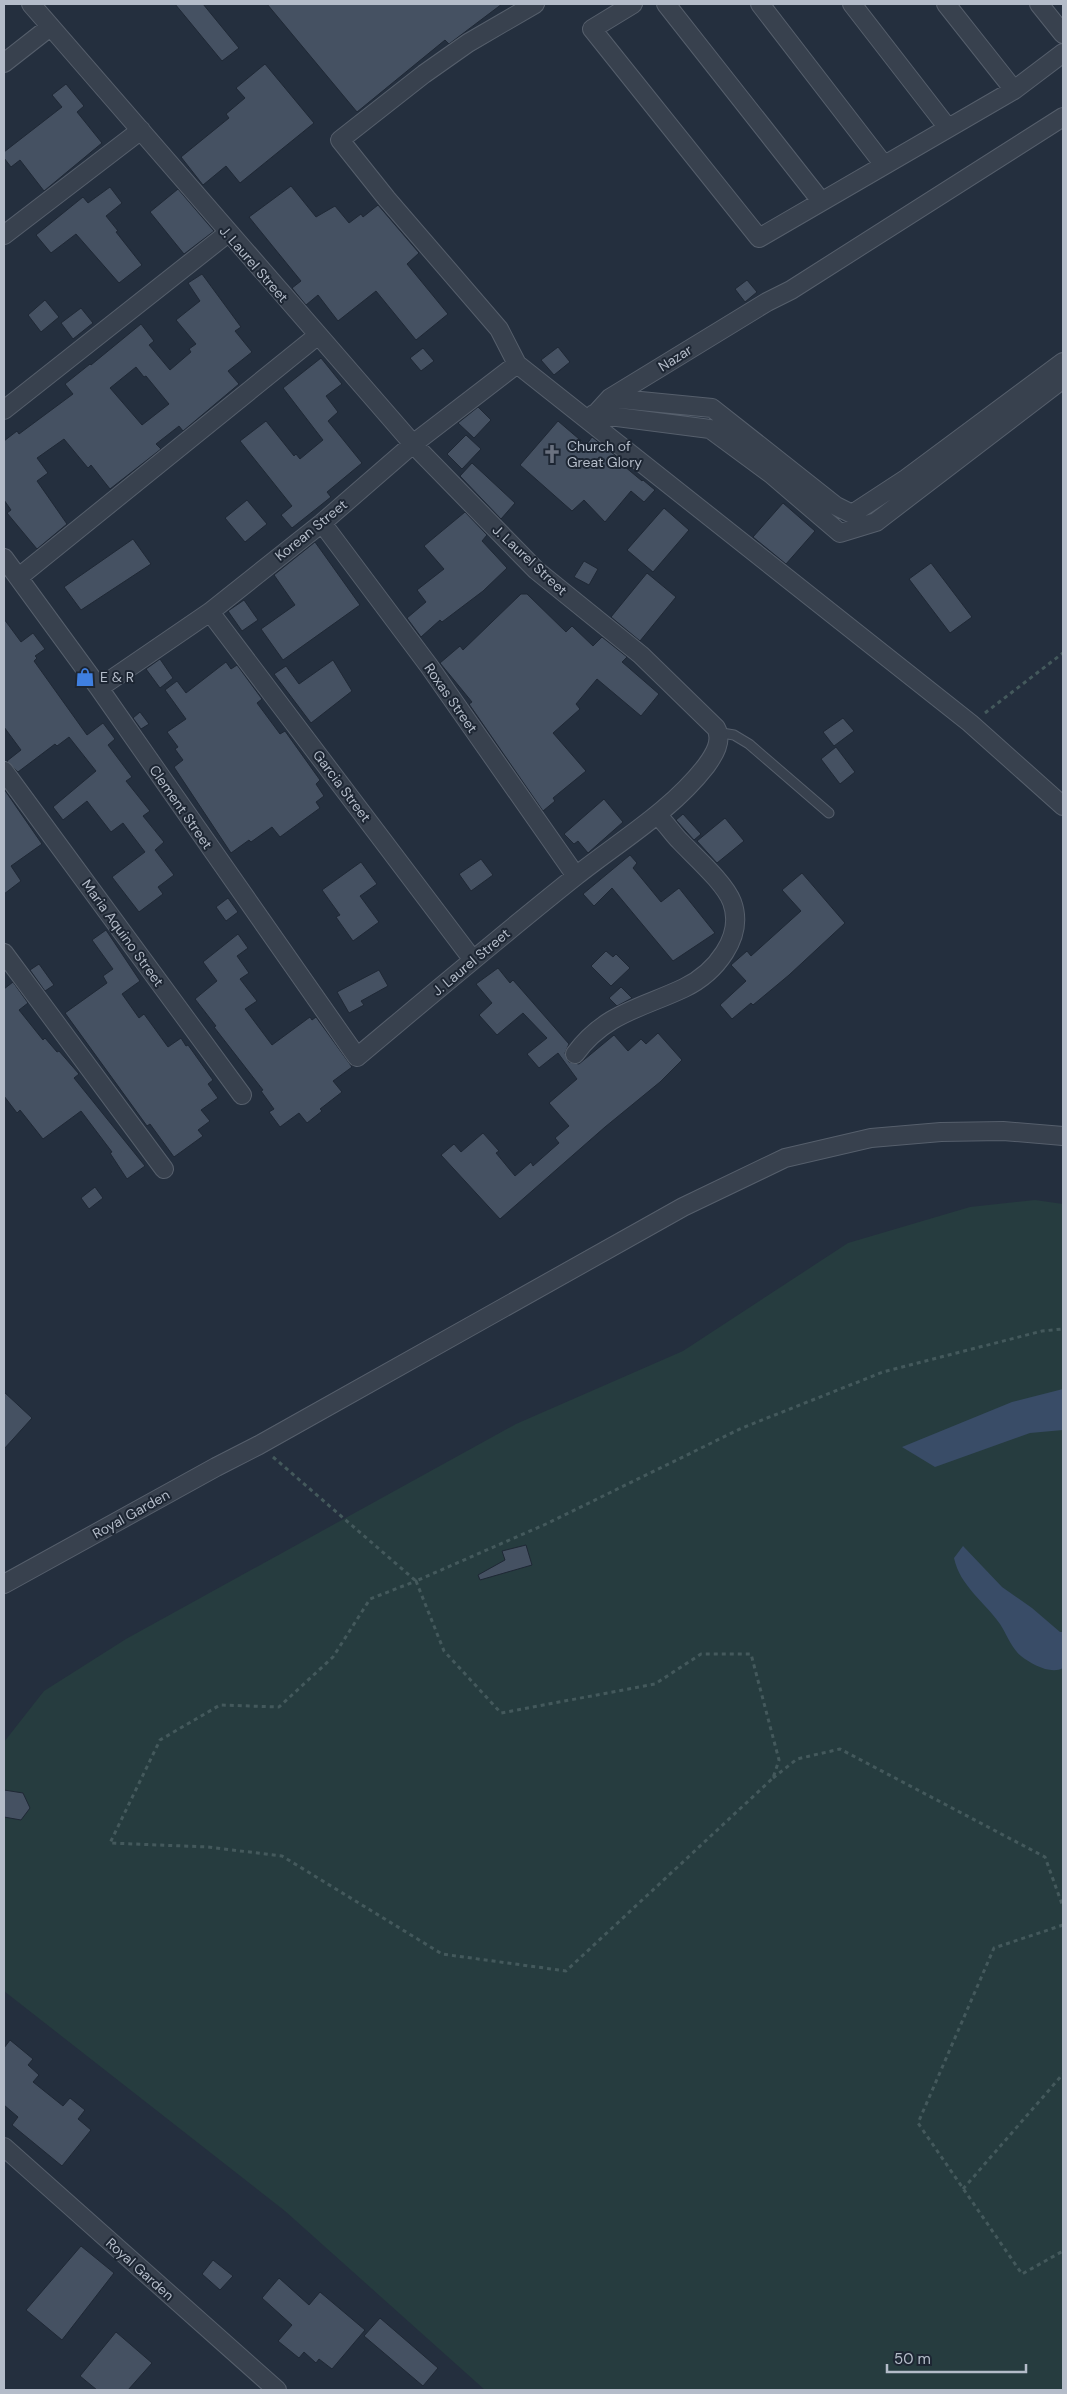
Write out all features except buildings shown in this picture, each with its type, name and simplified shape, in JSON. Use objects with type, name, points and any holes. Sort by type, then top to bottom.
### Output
[{"type":"street","name":"J. Laurel Street","points":[[31,4],[413,444],[536,570],[641,655],[716,728],[720,735],[717,748],[705,767],[657,815],[576,876],[357,1057]]},
{"type":"street","points":[[535,4],[446,59],[340,140],[387,199],[499,329],[517,364],[591,418],[970,724],[1063,806]]},
{"type":"street","points":[[633,4],[592,29],[759,238],[1014,90],[1063,53]]},
{"type":"street","points":[[666,4],[821,201]]},
{"type":"street","points":[[760,4],[884,165]]},
{"type":"street","points":[[852,4],[948,128]]},
{"type":"street","points":[[946,4],[1014,90]]},
{"type":"street","points":[[1039,4],[1063,34]]},
{"type":"street","points":[[4,63],[50,27]]},
{"type":"street","name":"Nazar","points":[[591,418],[610,398],[767,302],[791,290],[1063,117]]},
{"type":"street","points":[[4,236],[141,130]]},
{"type":"street","points":[[4,410],[228,233]]},
{"type":"street","points":[[18,577],[318,336]]},
{"type":"street","name":"Korean Street","points":[[99,688],[210,612],[322,523],[413,444],[517,364]]},
{"type":"street","points":[[591,418],[710,429],[852,514],[906,488],[1063,368]]},
{"type":"street","points":[[610,398],[712,408],[775,468]]},
{"type":"street","name":"Roxas Street","points":[[322,523],[428,666],[576,876]]},
{"type":"street","name":"Clement Street","points":[[4,558],[99,688],[357,1057]]},
{"type":"street","name":"Garcia Street","points":[[210,612],[473,960]]},
{"type":"street","name":"Maria Aquino Street","points":[[4,771],[242,1095]]},
{"type":"street","points":[[575,1054],[587,1038],[622,1012],[686,987],[708,972],[726,952],[736,923],[731,901],[711,874],[657,815]]},
{"type":"street","points":[[4,953],[164,1168]]},
{"type":"street","name":"Royal Garden","points":[[4,1584],[259,1445],[683,1207],[786,1158],[871,1138],[941,1132],[1003,1131],[1063,1136]]},
{"type":"street","name":"Royal Garden","points":[[4,2147],[276,2390]]},
{"type":"lane","points":[[720,735],[722,733],[734,735],[749,744],[829,813]]},
{"type":"path","points":[[970,724],[1063,653]]},
{"type":"path","points":[[1063,1329],[1042,1331],[882,1372],[742,1428],[546,1524],[416,1581],[370,1598],[334,1657],[279,1707],[220,1705],[160,1740],[110,1843],[208,1846],[282,1856],[442,1954],[566,1971],[774,1778],[797,1759],[840,1749],[1045,1857],[1063,1907]]},
{"type":"path","points":[[259,1445],[416,1581],[444,1652],[501,1713],[655,1684],[702,1654],[751,1654],[779,1760],[774,1778]]},
{"type":"path","points":[[1063,1924],[994,1948],[918,2123],[1022,2274],[1063,2251]]},
{"type":"path","points":[[963,2189],[1063,2074]]},
{"type":"green space","points":[[1035,1200],[1063,1204],[1063,2390],[485,2390],[285,2211],[4,1991],[4,1742],[44,1691],[126,1639],[516,1424],[683,1351],[848,1243],[970,1207]]},
{"type":"water","points":[[1063,1389],[1063,1430],[1030,1433],[935,1467],[902,1447],[1012,1402]]},
{"type":"water","points":[[963,1546],[1002,1587],[1032,1608],[1060,1632],[1063,1632],[1063,1668],[1053,1670],[1041,1668],[1018,1653],[994,1616],[961,1577],[954,1558]]},
{"type":"place","name":"Church of Great Glory","points":[[552,454]]},
{"type":"place","name":"E & R","points":[[85,677]]}]
